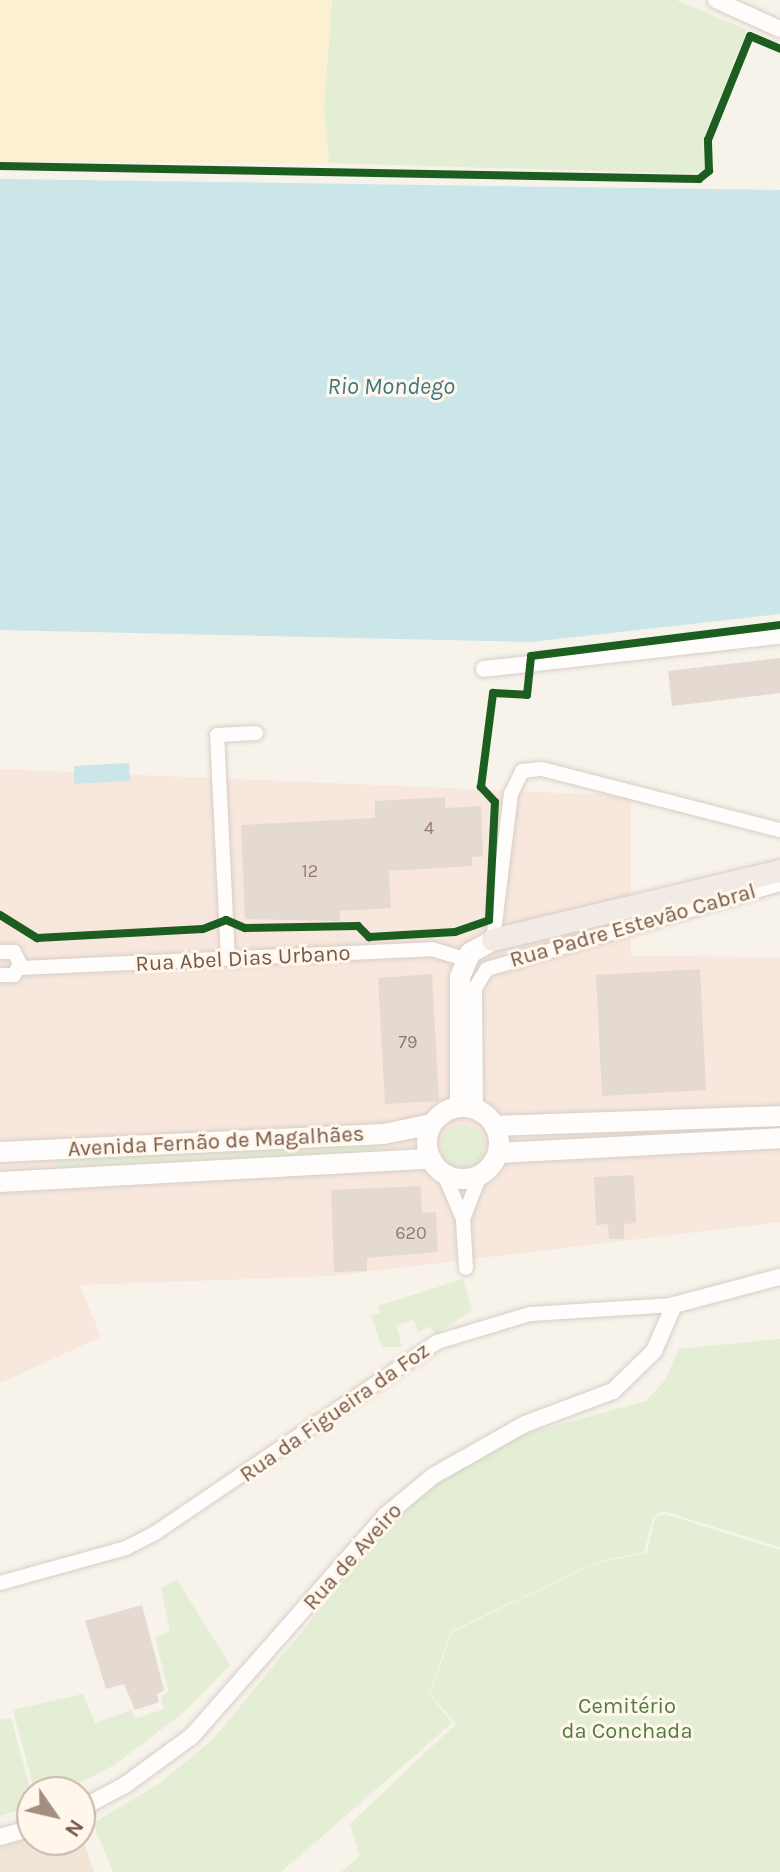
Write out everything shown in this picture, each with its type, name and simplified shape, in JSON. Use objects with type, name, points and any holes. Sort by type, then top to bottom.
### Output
[{"type":"highway","points":[[493,940],[780,871]]},
{"type":"main road","name":"Rua Padre Estevão Cabral","points":[[465,959],[493,940]]},
{"type":"main road","points":[[465,959],[468,1108]]},
{"type":"main road","points":[[468,1108],[432,1124],[438,1167],[480,1175],[498,1153],[495,1126]]},
{"type":"main road","points":[[468,1108],[495,1126],[780,1116]]},
{"type":"main road","name":"Avenida Fernão de Magalhães","points":[[0,1152],[384,1134],[432,1124]]},
{"type":"main road","points":[[498,1153],[780,1138]]},
{"type":"main road","name":"Avenida Fernão de Magalhães","points":[[0,1182],[438,1167]]},
{"type":"street","points":[[716,0],[780,29]]},
{"type":"street","points":[[484,669],[780,636]]},
{"type":"street","points":[[228,959],[217,735],[256,733]]},
{"type":"street","name":"Rua Padre Estevão Cabral","points":[[493,940],[511,794],[522,771],[542,769],[780,830]]},
{"type":"street","name":"Rua Padre Estevão Cabral","points":[[468,1108],[475,988],[487,969],[780,884]]},
{"type":"street","name":"Rua Abel Dias Urbano","points":[[0,975],[10,977],[20,968],[432,949],[465,959]]},
{"type":"street","points":[[0,952],[14,952],[20,968]]},
{"type":"street","points":[[438,1167],[463,1219],[466,1268]]},
{"type":"street","points":[[463,1219],[480,1175]]},
{"type":"street","name":"Rua da Figueira da Foz","points":[[0,1583],[126,1548],[155,1533],[437,1342],[530,1314],[674,1305],[780,1277]]},
{"type":"street","name":"Rua de Aveiro","points":[[96,1800],[125,1785],[192,1736],[385,1516],[433,1476],[484,1444],[613,1391],[639,1372],[674,1305]]},
{"type":"shaded area","points":[[0,769],[631,796],[631,956],[780,957],[780,1222],[331,1276],[80,1285],[101,1337],[0,1383]]},
{"type":"shaded area","points":[[16,1838],[16,1856],[89,1856],[94,1872],[0,1872],[0,1842]]},
{"type":"green space","points":[[332,0],[676,0],[747,30],[703,140],[705,169],[697,174],[329,163],[324,107]]},
{"type":"green space","points":[[463,1124],[479,1130],[485,1146],[479,1162],[463,1168],[447,1162],[441,1146],[447,1130]]},
{"type":"green space","points":[[378,1145],[379,1151],[57,1167],[57,1161]]},
{"type":"green space","points":[[463,1279],[472,1310],[436,1334],[430,1326],[418,1333],[414,1320],[396,1325],[402,1347],[382,1347],[371,1316],[380,1313],[378,1306]]},
{"type":"green space","points":[[780,1339],[780,1547],[663,1511],[653,1517],[644,1552],[597,1562],[451,1631],[429,1694],[452,1723],[281,1872],[113,1872],[96,1830],[96,1821],[160,1783],[212,1740],[400,1514],[459,1467],[522,1435],[646,1401],[665,1380],[679,1349]]},
{"type":"green space","name":"Cemitério da Conchada","points":[[664,1514],[780,1550],[780,1872],[341,1872],[360,1856],[350,1824],[456,1724],[430,1694],[452,1632],[597,1563],[647,1553],[655,1518]]},
{"type":"green space","points":[[177,1580],[230,1665],[183,1713],[114,1765],[93,1776],[31,1776],[13,1710],[83,1694],[95,1723],[131,1710],[135,1719],[164,1709],[161,1696],[169,1692],[155,1637],[170,1632],[161,1588]]},
{"type":"green space","points":[[11,1718],[27,1776],[16,1776],[16,1811],[0,1816],[0,1720]]},
{"type":"sand","points":[[0,0],[332,0],[324,107],[329,163],[0,162]]},
{"type":"water","name":"Rio Mondego","points":[[0,179],[780,190],[780,614],[531,642],[0,630]]},
{"type":"water","points":[[129,763],[130,781],[74,784],[74,766]]},
{"type":"building","points":[[780,658],[780,693],[672,706],[668,671]]},
{"type":"building","points":[[445,797],[445,808],[481,806],[483,856],[472,857],[472,866],[389,871],[391,908],[340,911],[340,921],[245,919],[241,825],[375,818],[375,801]]},
{"type":"building","points":[[700,969],[706,1090],[602,1096],[596,975]]},
{"type":"building","points":[[432,974],[439,1101],[385,1104],[378,978]]},
{"type":"building","points":[[634,1175],[636,1223],[624,1224],[624,1239],[609,1239],[608,1224],[596,1225],[594,1177]]},
{"type":"building","points":[[421,1186],[422,1213],[436,1212],[438,1252],[367,1258],[367,1271],[334,1272],[331,1190]]},
{"type":"building","points":[[142,1605],[164,1690],[157,1694],[159,1702],[135,1710],[124,1684],[106,1689],[85,1621]]},
{"type":"cycle path","points":[[0,166],[699,179],[709,171],[708,140],[750,36],[780,49]]},
{"type":"cycle path","points":[[0,915],[37,938],[203,929],[226,920],[245,928],[358,926],[369,937],[455,932],[489,920],[495,802],[481,787],[493,693],[527,695],[531,656],[780,625]]}]
